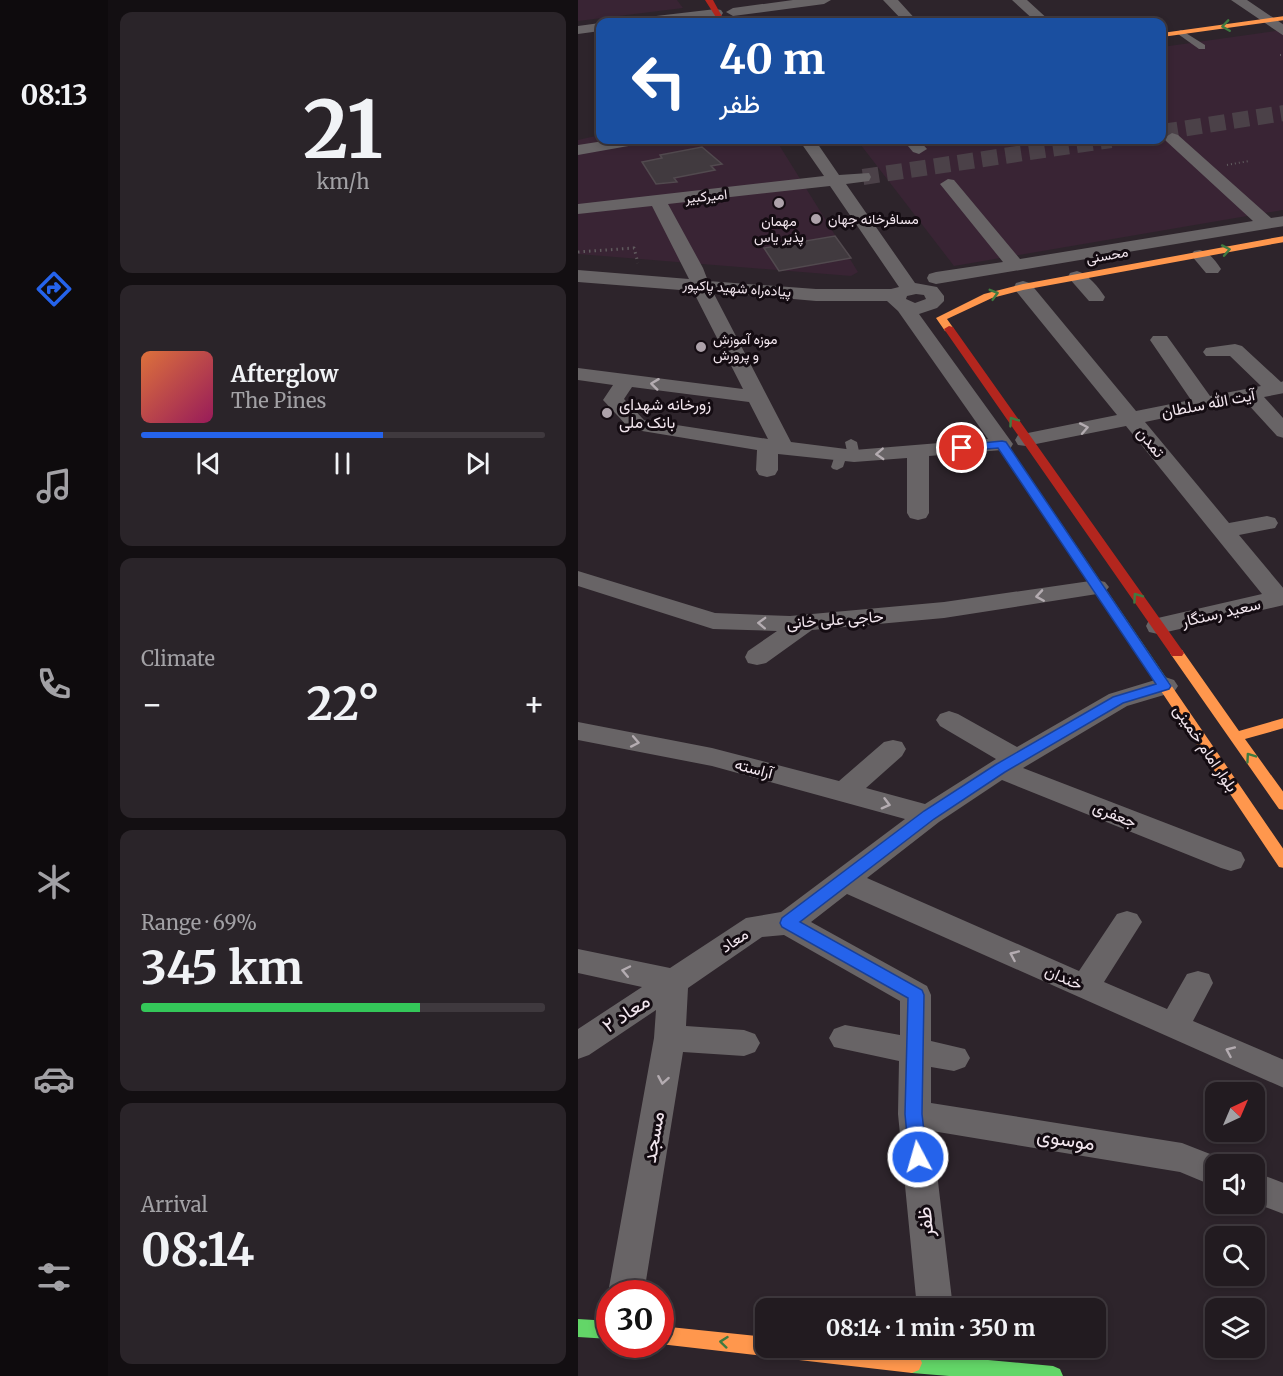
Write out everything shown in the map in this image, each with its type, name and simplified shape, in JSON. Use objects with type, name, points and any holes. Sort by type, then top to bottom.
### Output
[{"type":"main road","points":[[708,0],[719,18]]},
{"type":"main road","points":[[1166,34],[1283,18]]},
{"type":"main road","name":"محسنی","points":[[937,311],[1023,287],[1283,239]]},
{"type":"main road","name":"بلوار امام خمینی","points":[[937,311],[1283,805]]},
{"type":"main road","name":"بلوار امام خمینی","points":[[1002,444],[1283,863]]},
{"type":"main road","points":[[1236,737],[1283,723]]},
{"type":"main road","points":[[674,1336],[1053,1376]]},
{"type":"street","points":[[733,11],[824,0]]},
{"type":"street","points":[[890,0],[907,18]]},
{"type":"street","points":[[1019,0],[1039,18]]},
{"type":"street","points":[[1238,0],[1283,32]]},
{"type":"street","points":[[796,2],[808,16]]},
{"type":"street","points":[[578,30],[596,28]]},
{"type":"street","points":[[1172,138],[1275,222]]},
{"type":"street","points":[[578,150],[612,144]]},
{"type":"street","name":"بلوار امام خمینی","points":[[810,144],[904,297],[1002,444]]},
{"type":"street","name":"امیرکبیر","points":[[578,209],[863,177]]},
{"type":"street","points":[[948,184],[1016,266]]},
{"type":"street","points":[[658,201],[694,268],[700,286],[757,397],[775,447],[767,470]]},
{"type":"street","points":[[936,278],[1275,222]]},
{"type":"street","points":[[1200,255],[1212,269]]},
{"type":"street","name":"پیاده‌راه شهید پاکپور","points":[[578,276],[826,295],[904,297]]},
{"type":"street","points":[[1077,277],[1096,297]]},
{"type":"street","name":"تمدن","points":[[1023,287],[1223,531],[1281,598]]},
{"type":"street","points":[[904,297],[930,291],[935,296],[937,311]]},
{"type":"street","points":[[1160,340],[1204,403]]},
{"type":"street","points":[[1213,352],[1235,350],[1280,388]]},
{"type":"street","points":[[578,374],[757,397]]},
{"type":"street","points":[[626,381],[613,400],[637,425],[775,447],[846,455],[918,452],[1002,444]]},
{"type":"street","name":"آیت الله سلطان","points":[[1026,440],[1280,388]]},
{"type":"street","points":[[1250,394],[1283,432]]},
{"type":"street","points":[[918,452],[918,513]]},
{"type":"street","points":[[1223,531],[1267,523]]},
{"type":"street","name":"حاجی علی خانی","points":[[578,578],[713,621],[805,622],[944,610],[1097,587]]},
{"type":"street","name":"سعید رستگار","points":[[1158,626],[1281,598]]},
{"type":"street","points":[[757,657],[805,622]]},
{"type":"street","points":[[788,923],[929,815],[1008,764],[1118,700],[1164,686]]},
{"type":"street","name":"جعفری","points":[[949,720],[1008,764],[1231,860]]},
{"type":"street","name":"آراسته","points":[[578,731],[712,757],[929,815]]},
{"type":"street","points":[[844,792],[893,749]]},
{"type":"street","name":"خندان","points":[[844,880],[1283,1075]]},
{"type":"street","points":[[1085,986],[1127,922]]},
{"type":"street","name":"معاد","points":[[673,981],[756,926],[788,923]]},
{"type":"street","name":"ظفر","points":[[788,923],[916,995],[914,1114],[934,1298]]},
{"type":"street","points":[[578,961],[673,981]]},
{"type":"street","name":"مسجد","points":[[628,1280],[670,1038],[673,981]]},
{"type":"street","name":"معاد ۲","points":[[578,1046],[673,981]]},
{"type":"street","points":[[1174,1026],[1198,983]]},
{"type":"street","points":[[670,1038],[744,1042]]},
{"type":"street","points":[[845,1038],[954,1058]]},
{"type":"street","name":"موسوی","points":[[914,1114],[1182,1158],[1205,1167]]},
{"type":"street","points":[[1265,1192],[1283,1199]]},
{"type":"lane","points":[[1181,32],[1202,47]]},
{"type":"path","points":[[578,252],[634,248],[638,264]]},
{"type":"shaded area","points":[[578,0],[677,0],[683,8],[596,18],[578,21]]},
{"type":"shaded area","points":[[1283,30],[1283,210],[954,266],[860,144],[1166,144],[1166,46]]},
{"type":"shaded area","points":[[596,136],[596,144],[778,144],[858,272],[851,276],[578,254],[578,140]]},
{"type":"building","points":[[702,147],[722,164],[711,166],[715,170],[674,178],[677,182],[656,184],[642,162],[662,158],[660,155]]},
{"type":"building","points":[[835,236],[851,258],[779,271],[764,248]]},
{"type":"tunnel","points":[[1166,131],[1284,113]]},
{"type":"tunnel","points":[[863,177],[1084,144]]},
{"type":"traffic: fast","points":[[1002,444],[1164,685]]},
{"type":"traffic: fast","points":[[578,1328],[596,1329]]},
{"type":"traffic: fast","points":[[912,1363],[1053,1376]]},
{"type":"traffic: slow","points":[[1166,34],[1284,18]]},
{"type":"traffic: slow","points":[[949,329],[941,318],[988,296],[1023,287],[1284,239]]},
{"type":"traffic: slow","points":[[1177,653],[1284,805]]},
{"type":"traffic: slow","points":[[1164,685],[1284,863]]},
{"type":"traffic: slow","points":[[1236,737],[1284,723]]},
{"type":"traffic: slow","points":[[674,1337],[912,1363]]},
{"type":"traffic: jam","points":[[709,0],[720,18]]},
{"type":"traffic: jam","points":[[949,329],[1177,653]]},
{"type":"place","name":"مهمان پذیر یاس","points":[[779,203]]},
{"type":"place","name":"مسافرخانه جهان","points":[[816,219]]},
{"type":"place","name":"موزه آموزش و پرورش","points":[[701,347]]},
{"type":"place","name":"زورخانه شهدای بانک ملی","points":[[607,413]]},
{"type":"route","points":[[918,1157],[914,1114],[916,995],[788,923],[929,815],[1016,758],[1118,700],[1164,686],[1002,444],[962,448]]}]
